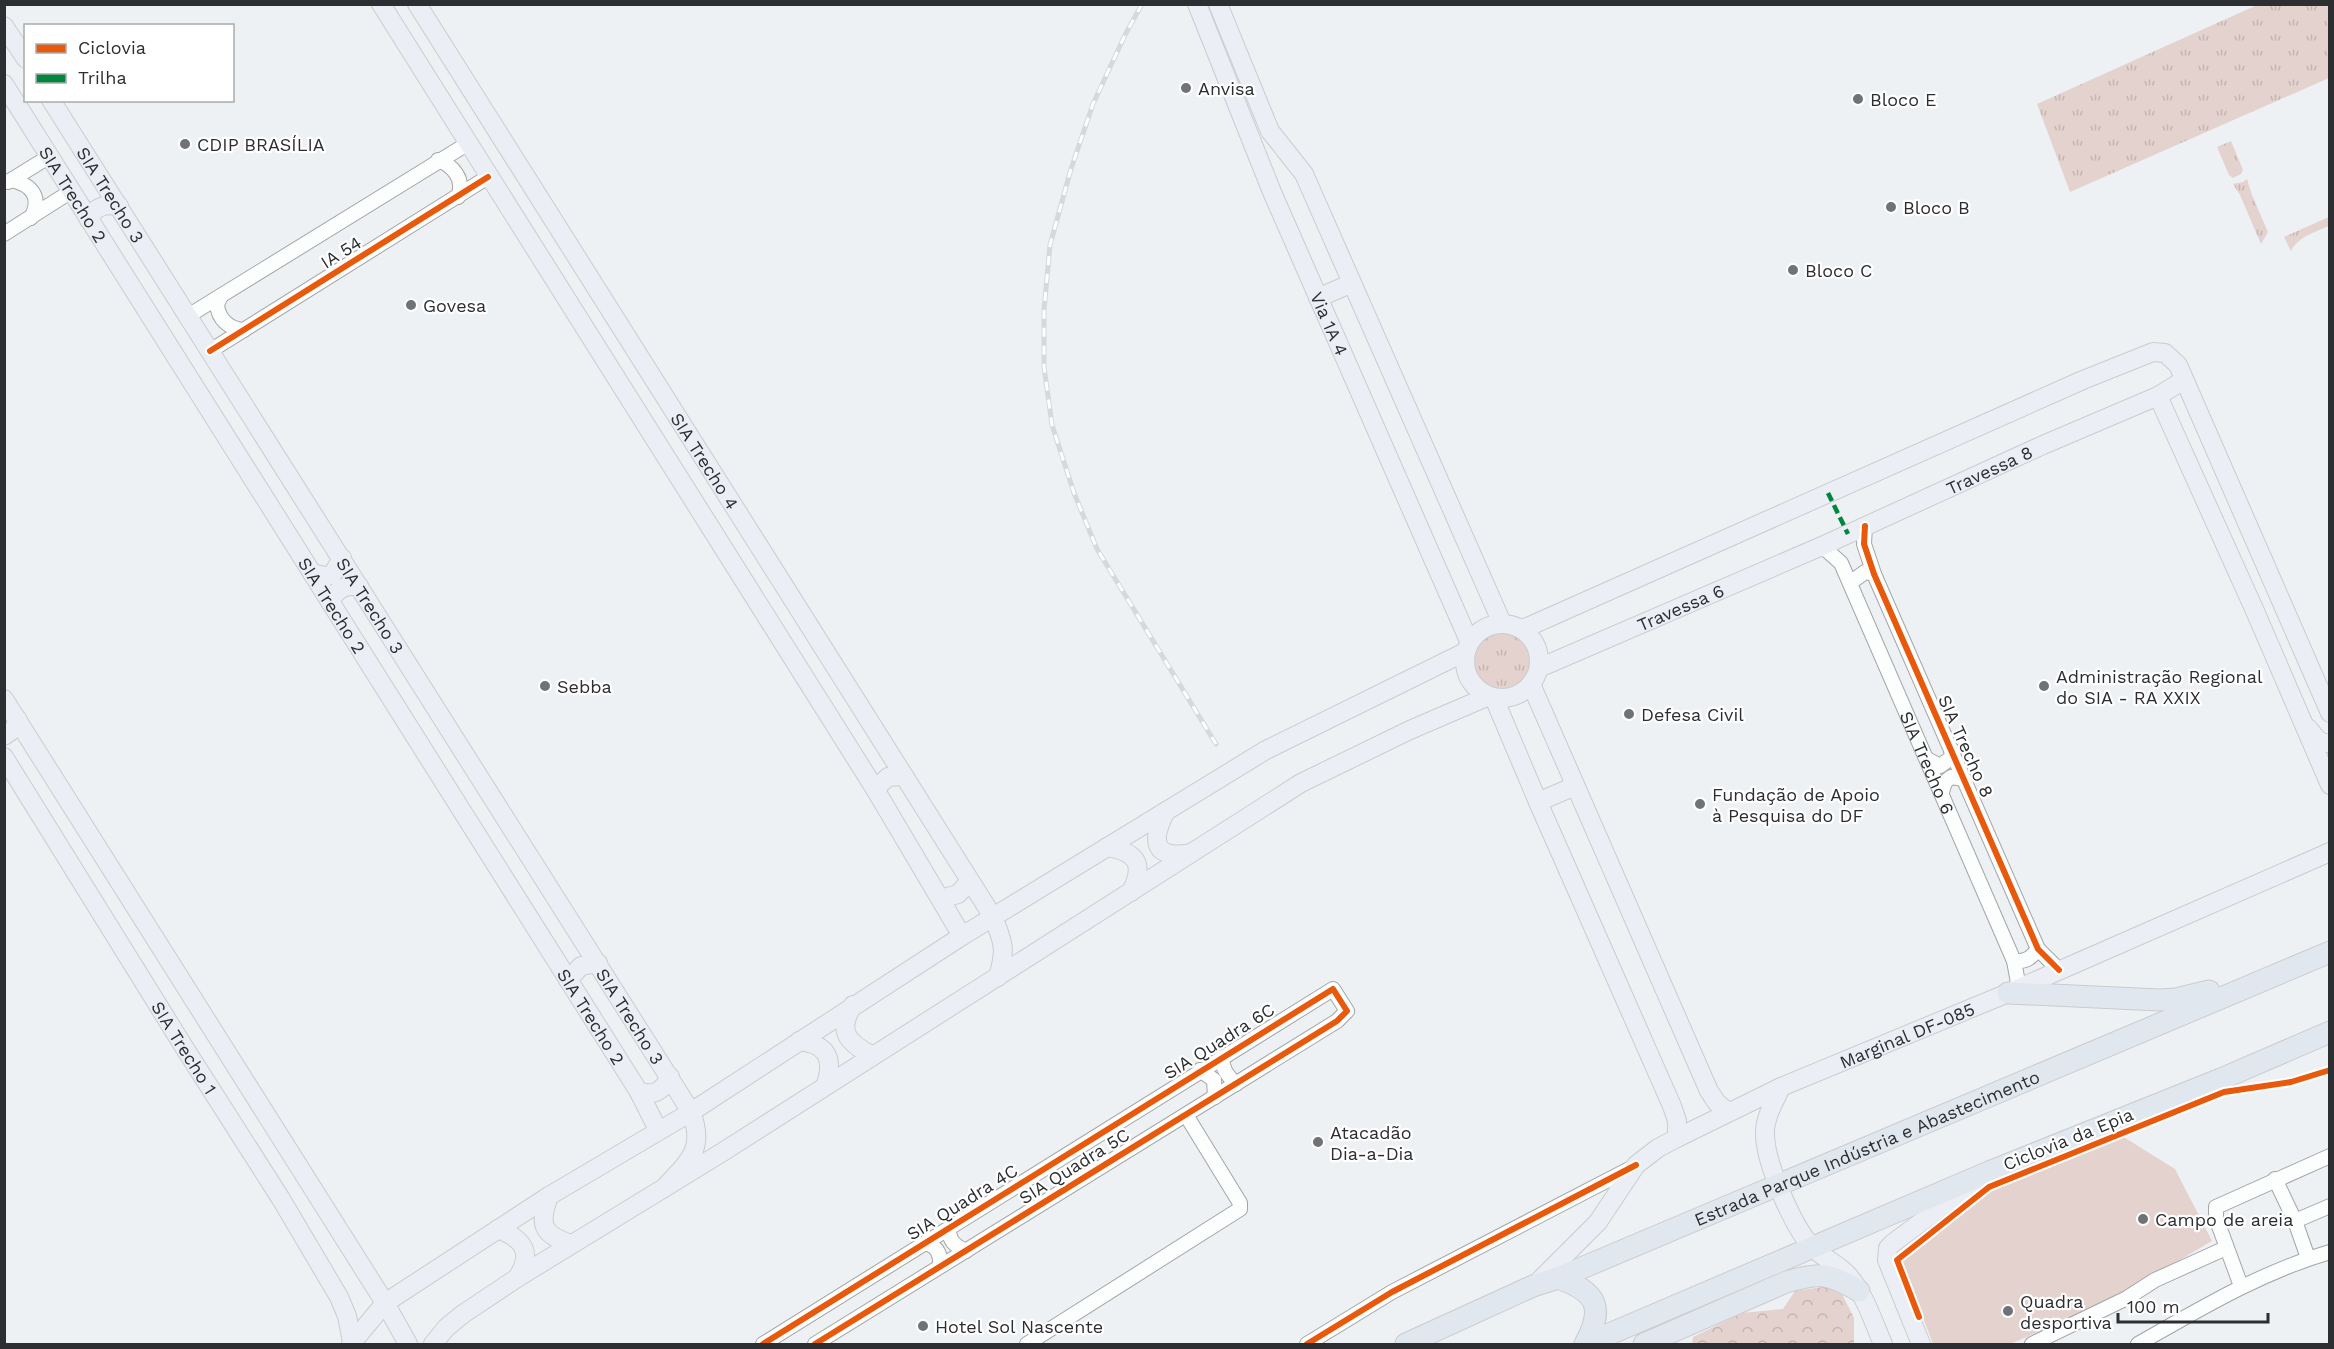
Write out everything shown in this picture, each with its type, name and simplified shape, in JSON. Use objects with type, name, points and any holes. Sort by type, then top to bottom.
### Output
[{"type":"highway","points":[[2013,990],[2127,1000],[2176,999],[2330,952]]},
{"type":"highway","name":"Estrada Parque Indústria e Abastecimento","points":[[1406,1344],[1533,1286],[1558,1278],[2330,952]]},
{"type":"highway","points":[[1586,1344],[1989,1172],[2222,1079],[2330,1032]]},
{"type":"highway","points":[[1644,1344],[1786,1282],[1808,1276],[1823,1275],[1838,1278],[1859,1291]]},
{"type":"highway","points":[[1558,1278],[1582,1288],[1596,1304],[1596,1318],[1586,1344]]},
{"type":"main road","points":[[381,4],[874,789],[962,936]]},
{"type":"main road","name":"SIA Trecho 4","points":[[417,4],[993,917],[1005,950],[998,977]]},
{"type":"main road","name":"Via 1A 4","points":[[1197,4],[1272,192],[1467,646]]},
{"type":"main road","name":"Via 1A 4","points":[[1218,4],[1270,131],[1304,174],[1502,623]]},
{"type":"main road","points":[[4,26],[24,56]]},
{"type":"main road","points":[[438,96],[451,98],[457,95],[465,86],[464,79]]},
{"type":"main road","name":"SIA Trecho 2","points":[[4,84],[639,1092],[658,1130]]},
{"type":"main road","name":"SIA Trecho 3","points":[[52,102],[691,1112],[698,1137],[696,1150],[689,1161],[663,1188]]},
{"type":"main road","points":[[30,125],[45,130],[52,129],[63,120]]},
{"type":"main road","points":[[89,220],[99,207],[119,206]]},
{"type":"main road","points":[[526,237],[557,226]]},
{"type":"main road","points":[[1318,298],[1352,283]]},
{"type":"main road","points":[[1523,629],[2137,358],[2153,352],[2165,353],[2175,361],[2195,403],[2330,713]]},
{"type":"main road","points":[[621,386],[638,384],[647,371]]},
{"type":"main road","name":"Travessa 8","points":[[1822,546],[2028,451],[2158,396],[2184,380]]},
{"type":"main road","points":[[637,412],[647,397],[663,396]]},
{"type":"main road","points":[[2158,396],[2330,785]]},
{"type":"main road","points":[[2170,419],[2181,406],[2195,403]]},
{"type":"main road","name":"Travessa 6","points":[[1535,676],[1822,546]]},
{"type":"main road","points":[[312,573],[324,576],[332,574],[342,558]]},
{"type":"main road","points":[[330,602],[341,588],[348,585],[359,586]]},
{"type":"main road","points":[[352,1343],[385,1303],[549,1196],[691,1112],[853,1005],[1167,809],[1266,750],[1467,646],[1478,631],[1489,625],[1502,623],[1523,629],[1537,646],[1535,676],[1575,786],[1709,1091],[1717,1103],[1728,1112]]},
{"type":"main road","points":[[2266,639],[2283,628],[2295,630]]},
{"type":"main road","points":[[1467,646],[1464,666],[1469,679],[1477,689],[1492,697],[1672,1106],[1677,1122],[1677,1138]]},
{"type":"main road","points":[[433,1344],[463,1314],[517,1278],[998,977],[1301,783],[1410,730],[1492,697],[1515,696],[1535,676]]},
{"type":"main road","points":[[4,699],[385,1303],[408,1344]]},
{"type":"main road","points":[[2300,717],[2319,741],[2323,744],[2330,743]]},
{"type":"main road","points":[[4,736],[14,729],[18,720]]},
{"type":"main road","points":[[8,763],[21,754],[28,752],[39,754]]},
{"type":"main road","name":"SIA Trecho 1","points":[[8,763],[281,1199],[340,1299],[347,1316],[352,1343]]},
{"type":"main road","points":[[874,789],[888,777],[904,776]]},
{"type":"main road","points":[[1538,802],[1575,786]]},
{"type":"main road","points":[[1167,809],[1156,831],[1156,841],[1160,849],[1168,855],[1175,856],[1193,853]]},
{"type":"main road","points":[[1107,847],[1128,852],[1134,858],[1139,873],[1131,892]]},
{"type":"main road","name":"Marginal DF-085","points":[[1533,1286],[1598,1222],[1636,1165],[1658,1148],[1781,1087],[2013,990],[2330,852]]},
{"type":"main road","points":[[941,899],[958,894],[969,882]]},
{"type":"main road","points":[[568,980],[581,966],[598,963]]},
{"type":"main road","points":[[853,1005],[844,1025],[846,1033],[851,1042],[872,1055]]},
{"type":"main road","points":[[799,1041],[810,1042],[826,1054],[830,1063],[826,1084]]},
{"type":"main road","points":[[211,1090],[238,1072]]},
{"type":"main road","points":[[639,1092],[649,1095],[658,1092],[670,1077]]},
{"type":"main road","points":[[1781,1087],[1764,1133],[1767,1149],[1788,1208],[1799,1229],[1813,1247],[1842,1270],[1859,1291],[1883,1344]]},
{"type":"main road","points":[[1922,1344],[1887,1260],[1888,1248],[1989,1172]]},
{"type":"main road","points":[[281,1199],[290,1187],[297,1184],[310,1186]]},
{"type":"main road","points":[[549,1196],[543,1213],[544,1228],[555,1239],[571,1244]]},
{"type":"main road","points":[[498,1229],[515,1237],[524,1248],[524,1266],[517,1278]]},
{"type":"street","name":"IA 54","points":[[189,316],[467,144]]},
{"type":"street","points":[[8,182],[50,156]]},
{"type":"street","points":[[438,160],[452,167],[457,175],[461,190],[458,197]]},
{"type":"street","name":"IA 54","points":[[210,351],[488,177]]},
{"type":"street","points":[[8,182],[21,183],[30,188],[36,198],[37,208],[31,218]]},
{"type":"street","points":[[4,234],[70,192]]},
{"type":"street","points":[[220,296],[217,304],[221,318],[235,330],[244,330]]},
{"type":"street","name":"SIA Trecho 8","points":[[1865,526],[1864,544],[1874,574],[2038,949],[2059,970]]},
{"type":"street","name":"SIA Trecho 6","points":[[1822,546],[1841,563],[1942,792],[2014,961],[2013,990]]},
{"type":"street","points":[[1850,583],[1865,572],[1874,574]]},
{"type":"street","points":[[1927,759],[1940,765],[1951,758],[1952,750]]},
{"type":"street","points":[[1942,792],[1945,782],[1952,777],[1964,779]]},
{"type":"street","points":[[2014,961],[2022,962],[2029,959],[2038,949]]},
{"type":"street","name":"SIA Quadra 5C","points":[[815,1344],[1337,1021],[1347,1011],[1333,989]]},
{"type":"street","name":"SIA Quadra 6C","points":[[1122,1120],[1333,989]]},
{"type":"street","points":[[1222,1057],[1224,1072],[1236,1084]]},
{"type":"street","points":[[1200,1070],[1214,1080],[1215,1097]]},
{"type":"street","points":[[1027,1344],[1238,1211],[1241,1206],[1186,1114]]},
{"type":"street","name":"SIA Quadra 4C","points":[[763,1344],[1122,1120]]},
{"type":"street","points":[[2241,1286],[2216,1218],[2216,1207],[2330,1156]]},
{"type":"street","points":[[1307,1344],[1392,1292],[1636,1165]]},
{"type":"street","points":[[2275,1179],[2295,1221],[2308,1258]]},
{"type":"street","points":[[2295,1221],[2330,1206]]},
{"type":"street","points":[[949,1229],[953,1244],[966,1251]]},
{"type":"street","points":[[925,1243],[938,1250],[941,1258],[940,1266]]},
{"type":"street","points":[[2032,1344],[2059,1339],[2155,1280],[2226,1248]]},
{"type":"street","points":[[2138,1344],[2241,1286],[2308,1258],[2330,1252]]},
{"type":"green space","points":[[2257,5],[2329,5],[2329,78],[2070,192],[2037,104]]},
{"type":"green space","points":[[2231,141],[2243,170],[2241,174],[2233,178],[2229,175],[2217,147]]},
{"type":"green space","points":[[2247,179],[2268,232],[2261,244],[2233,184]]},
{"type":"green space","points":[[2329,217],[2329,226],[2302,239],[2291,251],[2284,237]]},
{"type":"green space","points":[[1501,630],[1523,639],[1532,661],[1523,683],[1501,692],[1479,683],[1470,661],[1479,639]]},
{"type":"green space","points":[[2122,1136],[2175,1169],[2212,1241],[2057,1332],[2052,1326],[2010,1344],[1933,1344],[1901,1260],[1989,1192]]},
{"type":"green space","points":[[1823,1287],[1840,1290],[1854,1318],[1854,1344],[1692,1344],[1693,1337],[1742,1313],[1783,1309],[1795,1291]]},
{"type":"railway","points":[[1142,4],[1093,104],[1071,169],[1050,245],[1044,310],[1044,367],[1052,425],[1074,493],[1097,549],[1216,744]]},
{"type":"marked path","points":[[1828,493],[1848,534]]},
{"type":"cycle path","points":[[210,351],[488,177]]},
{"type":"cycle path","points":[[1865,526],[1864,544],[1874,574],[2038,949],[2059,970]]},
{"type":"cycle path","points":[[763,1344],[1333,989],[1347,1011],[1337,1021],[815,1344]]},
{"type":"cycle path","name":"Ciclovia da Epia","points":[[1919,1317],[1897,1260],[1989,1187],[2224,1092],[2291,1082],[2330,1070]]},
{"type":"cycle path","points":[[1307,1344],[1392,1292],[1636,1165]]},
{"type":"place","name":"Anvisa","points":[[1186,88]]},
{"type":"place","name":"Bloco E","points":[[1858,99]]},
{"type":"place","name":"CDIP BRASÍLIA","points":[[185,144]]},
{"type":"place","name":"Bloco B","points":[[1891,207]]},
{"type":"place","name":"Bloco C","points":[[1793,270]]},
{"type":"place","name":"Govesa","points":[[411,305]]},
{"type":"place","name":"Sebba","points":[[545,686]]},
{"type":"place","name":"Administração Regional do SIA - RA XXIX","points":[[2044,686]]},
{"type":"place","name":"Defesa Civil","points":[[1629,714]]},
{"type":"place","name":"Fundação de Apoio à Pesquisa do DF","points":[[1700,804]]},
{"type":"place","name":"Atacadão Dia-a-Dia","points":[[1318,1142]]},
{"type":"place","name":"Campo de areia","points":[[2143,1219]]},
{"type":"place","name":"Quadra desportiva","points":[[2008,1311]]},
{"type":"place","name":"Hotel Sol Nascente","points":[[923,1326]]}]
